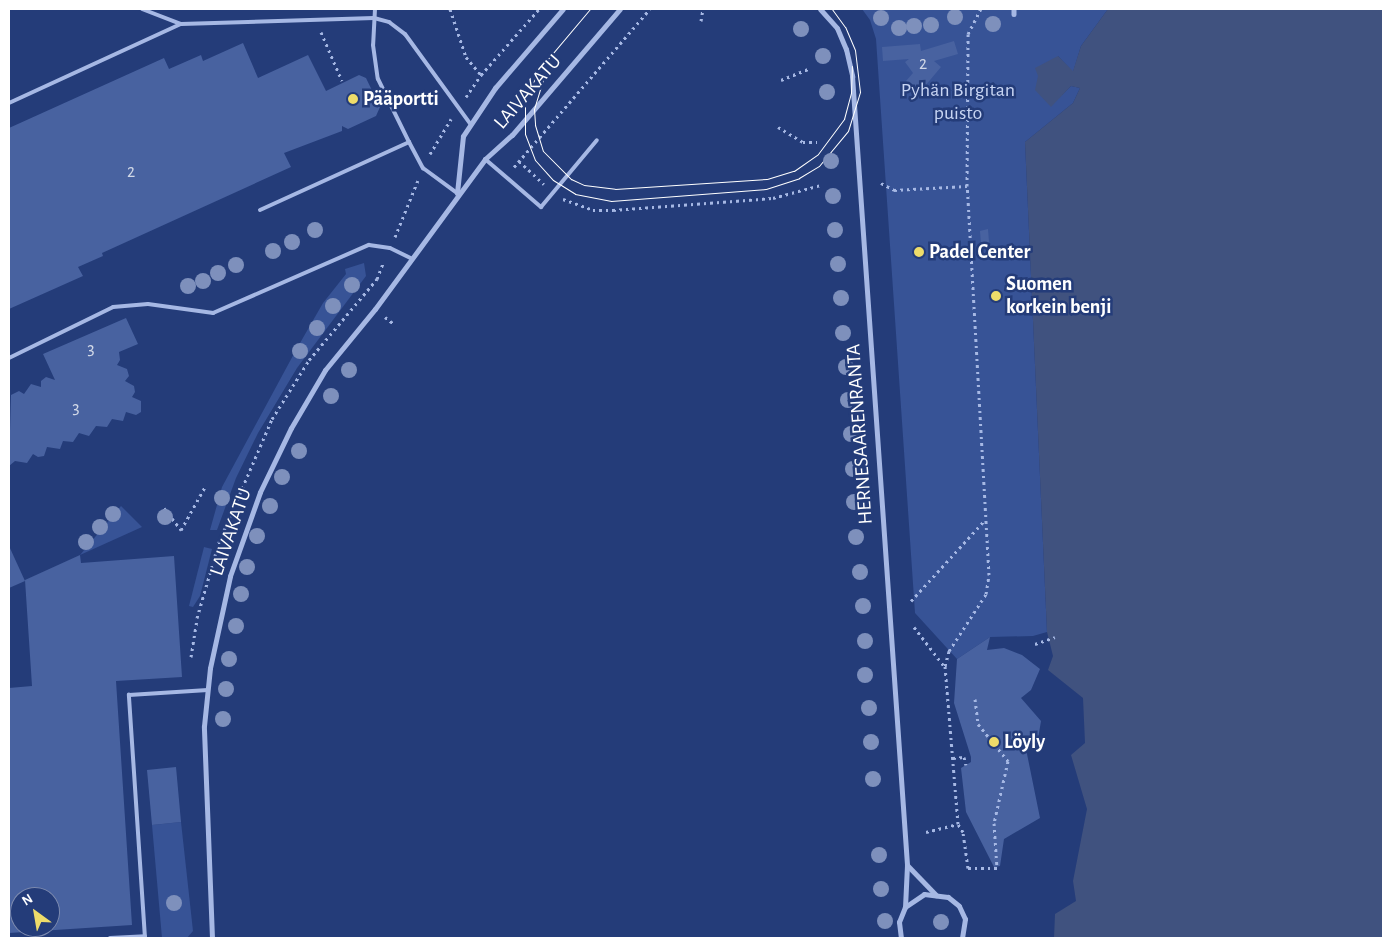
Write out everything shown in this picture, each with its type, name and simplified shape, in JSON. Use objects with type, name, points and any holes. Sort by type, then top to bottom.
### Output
[{"type":"street","name":"LAIVAKATU","points":[[457,193],[464,136],[495,88],[563,9]]},
{"type":"street","name":"LAIVAKATU","points":[[212,938],[204,726],[208,690],[230,576],[260,492],[291,428],[325,370],[413,259],[457,193],[485,159],[512,135],[620,9]]},
{"type":"street","name":"HERNESAARENRANTA","points":[[820,9],[837,28],[846,49],[852,76],[907,865],[905,907],[899,922],[901,938]]},
{"type":"street","points":[[907,865],[937,895]]},
{"type":"street","points":[[905,907],[924,894],[948,897],[959,906],[965,919],[962,938]]},
{"type":"lane","points":[[142,9],[181,24],[374,18],[389,22],[405,34],[471,126]]},
{"type":"lane","points":[[374,9],[373,45],[378,79],[423,168],[457,193]]},
{"type":"lane","points":[[9,103],[181,24]]},
{"type":"lane","points":[[485,159],[542,207],[597,140]]},
{"type":"lane","points":[[260,210],[409,142]]},
{"type":"lane","points":[[9,358],[114,307],[148,304],[213,313],[369,245],[390,248],[413,259]]},
{"type":"lane","points":[[110,938],[145,937],[129,695],[208,690]]},
{"type":"path","points":[[450,9],[466,57],[481,75]]},
{"type":"path","points":[[505,176],[650,9]]},
{"type":"path","points":[[701,21],[703,9]]},
{"type":"path","points":[[975,699],[978,724],[1008,760],[994,823],[998,868],[968,868],[963,832],[958,824],[945,666],[949,651],[986,594],[989,575],[967,186],[968,34],[981,9]]},
{"type":"path","points":[[315,20],[342,81]]},
{"type":"path","points":[[780,80],[811,68]]},
{"type":"path","points":[[778,127],[803,142],[817,142]]},
{"type":"path","points":[[519,161],[554,192],[578,207],[613,210],[773,198],[821,185]]},
{"type":"path","points":[[881,183],[894,190],[967,186]]},
{"type":"path","points":[[164,508],[181,530],[206,485]]},
{"type":"path","points":[[912,601],[985,519]]},
{"type":"path","points":[[914,627],[945,666]]},
{"type":"path","points":[[1035,644],[1055,637]]},
{"type":"path","points":[[952,758],[964,757],[966,765]]},
{"type":"path","points":[[926,832],[958,824]]},
{"type":"green space","name":"Pyhän Birgitan puisto","points":[[862,9],[1108,9],[1081,46],[1073,72],[1058,56],[1062,95],[1071,86],[1080,88],[1073,103],[1025,142],[1047,632],[1033,636],[990,637],[957,659],[915,613],[876,39],[870,20]]},
{"type":"green space","points":[[364,263],[366,276],[297,368],[258,433],[236,478],[217,530],[210,530],[222,487],[323,303],[346,274],[345,269]]},
{"type":"green space","points":[[121,506],[142,527],[80,555]]},
{"type":"green space","points":[[204,547],[212,549],[200,596],[193,607],[189,606]]},
{"type":"green space","points":[[181,822],[193,931],[187,938],[162,938],[152,825]]},
{"type":"shaded area","points":[[1108,9],[1383,9],[1383,938],[1054,938],[1055,914],[1076,901],[1073,881],[1087,809],[1071,755],[1085,743],[1083,698],[1048,670],[1053,656],[1047,632],[1025,142],[1073,103],[1080,88],[1071,86],[1051,107],[1035,90],[1038,76],[1035,68],[1058,56],[1073,71],[1081,46]]},
{"type":"building","points":[[954,41],[958,54],[934,61],[941,67],[920,92],[906,81],[913,73],[905,62],[909,59],[883,61],[882,47],[920,44],[921,51]]},
{"type":"building","points":[[243,43],[258,78],[308,55],[326,91],[359,75],[366,78],[380,107],[376,116],[348,129],[342,126],[342,131],[284,153],[291,167],[102,253],[103,256],[78,267],[83,276],[9,309],[9,128],[164,58],[169,69],[201,55],[203,61]]},
{"type":"building","points":[[988,229],[989,242],[981,244],[980,231]]},
{"type":"building","points":[[126,318],[138,344],[119,352],[120,360],[117,365],[127,369],[129,376],[125,381],[134,386],[135,392],[132,397],[141,401],[141,412],[136,415],[126,412],[123,421],[112,419],[107,427],[96,426],[89,436],[79,433],[73,442],[63,441],[60,449],[47,447],[44,456],[38,457],[33,454],[27,463],[15,461],[9,466],[11,395],[19,391],[24,394],[31,384],[41,387],[41,381],[46,377],[55,380],[43,354]]},
{"type":"building","points":[[9,546],[25,581],[9,588]]},
{"type":"building","points":[[80,555],[81,563],[174,556],[182,677],[116,681],[132,925],[60,930],[60,887],[10,887],[9,933],[9,688],[32,686],[25,580]]},
{"type":"building","points":[[990,637],[987,650],[1004,648],[1022,655],[1040,669],[1031,690],[1021,698],[1041,721],[1038,739],[1026,749],[1040,818],[1004,839],[1000,866],[994,867],[966,812],[961,768],[971,762],[971,757],[954,703],[957,659]]},
{"type":"building","points":[[176,767],[181,822],[152,825],[147,770]]},
{"type":"tram line","points":[[590,9],[542,66],[529,89],[525,103],[525,134],[535,160],[553,180],[575,194],[611,201],[766,189],[799,178],[819,166],[848,131],[860,92],[855,50],[845,27],[832,9]]},
{"type":"tram line","points":[[545,73],[534,109],[535,125],[543,151],[571,179],[584,185],[615,189],[767,179],[794,171],[818,154],[844,119],[851,93],[852,66]]},
{"type":"place","name":"Pääportti","points":[[353,99]]},
{"type":"place","name":"Padel Center","points":[[919,252]]},
{"type":"place","name":"Suomen korkein benji","points":[[996,296]]},
{"type":"place","name":"Löyly","points":[[994,742]]}]
